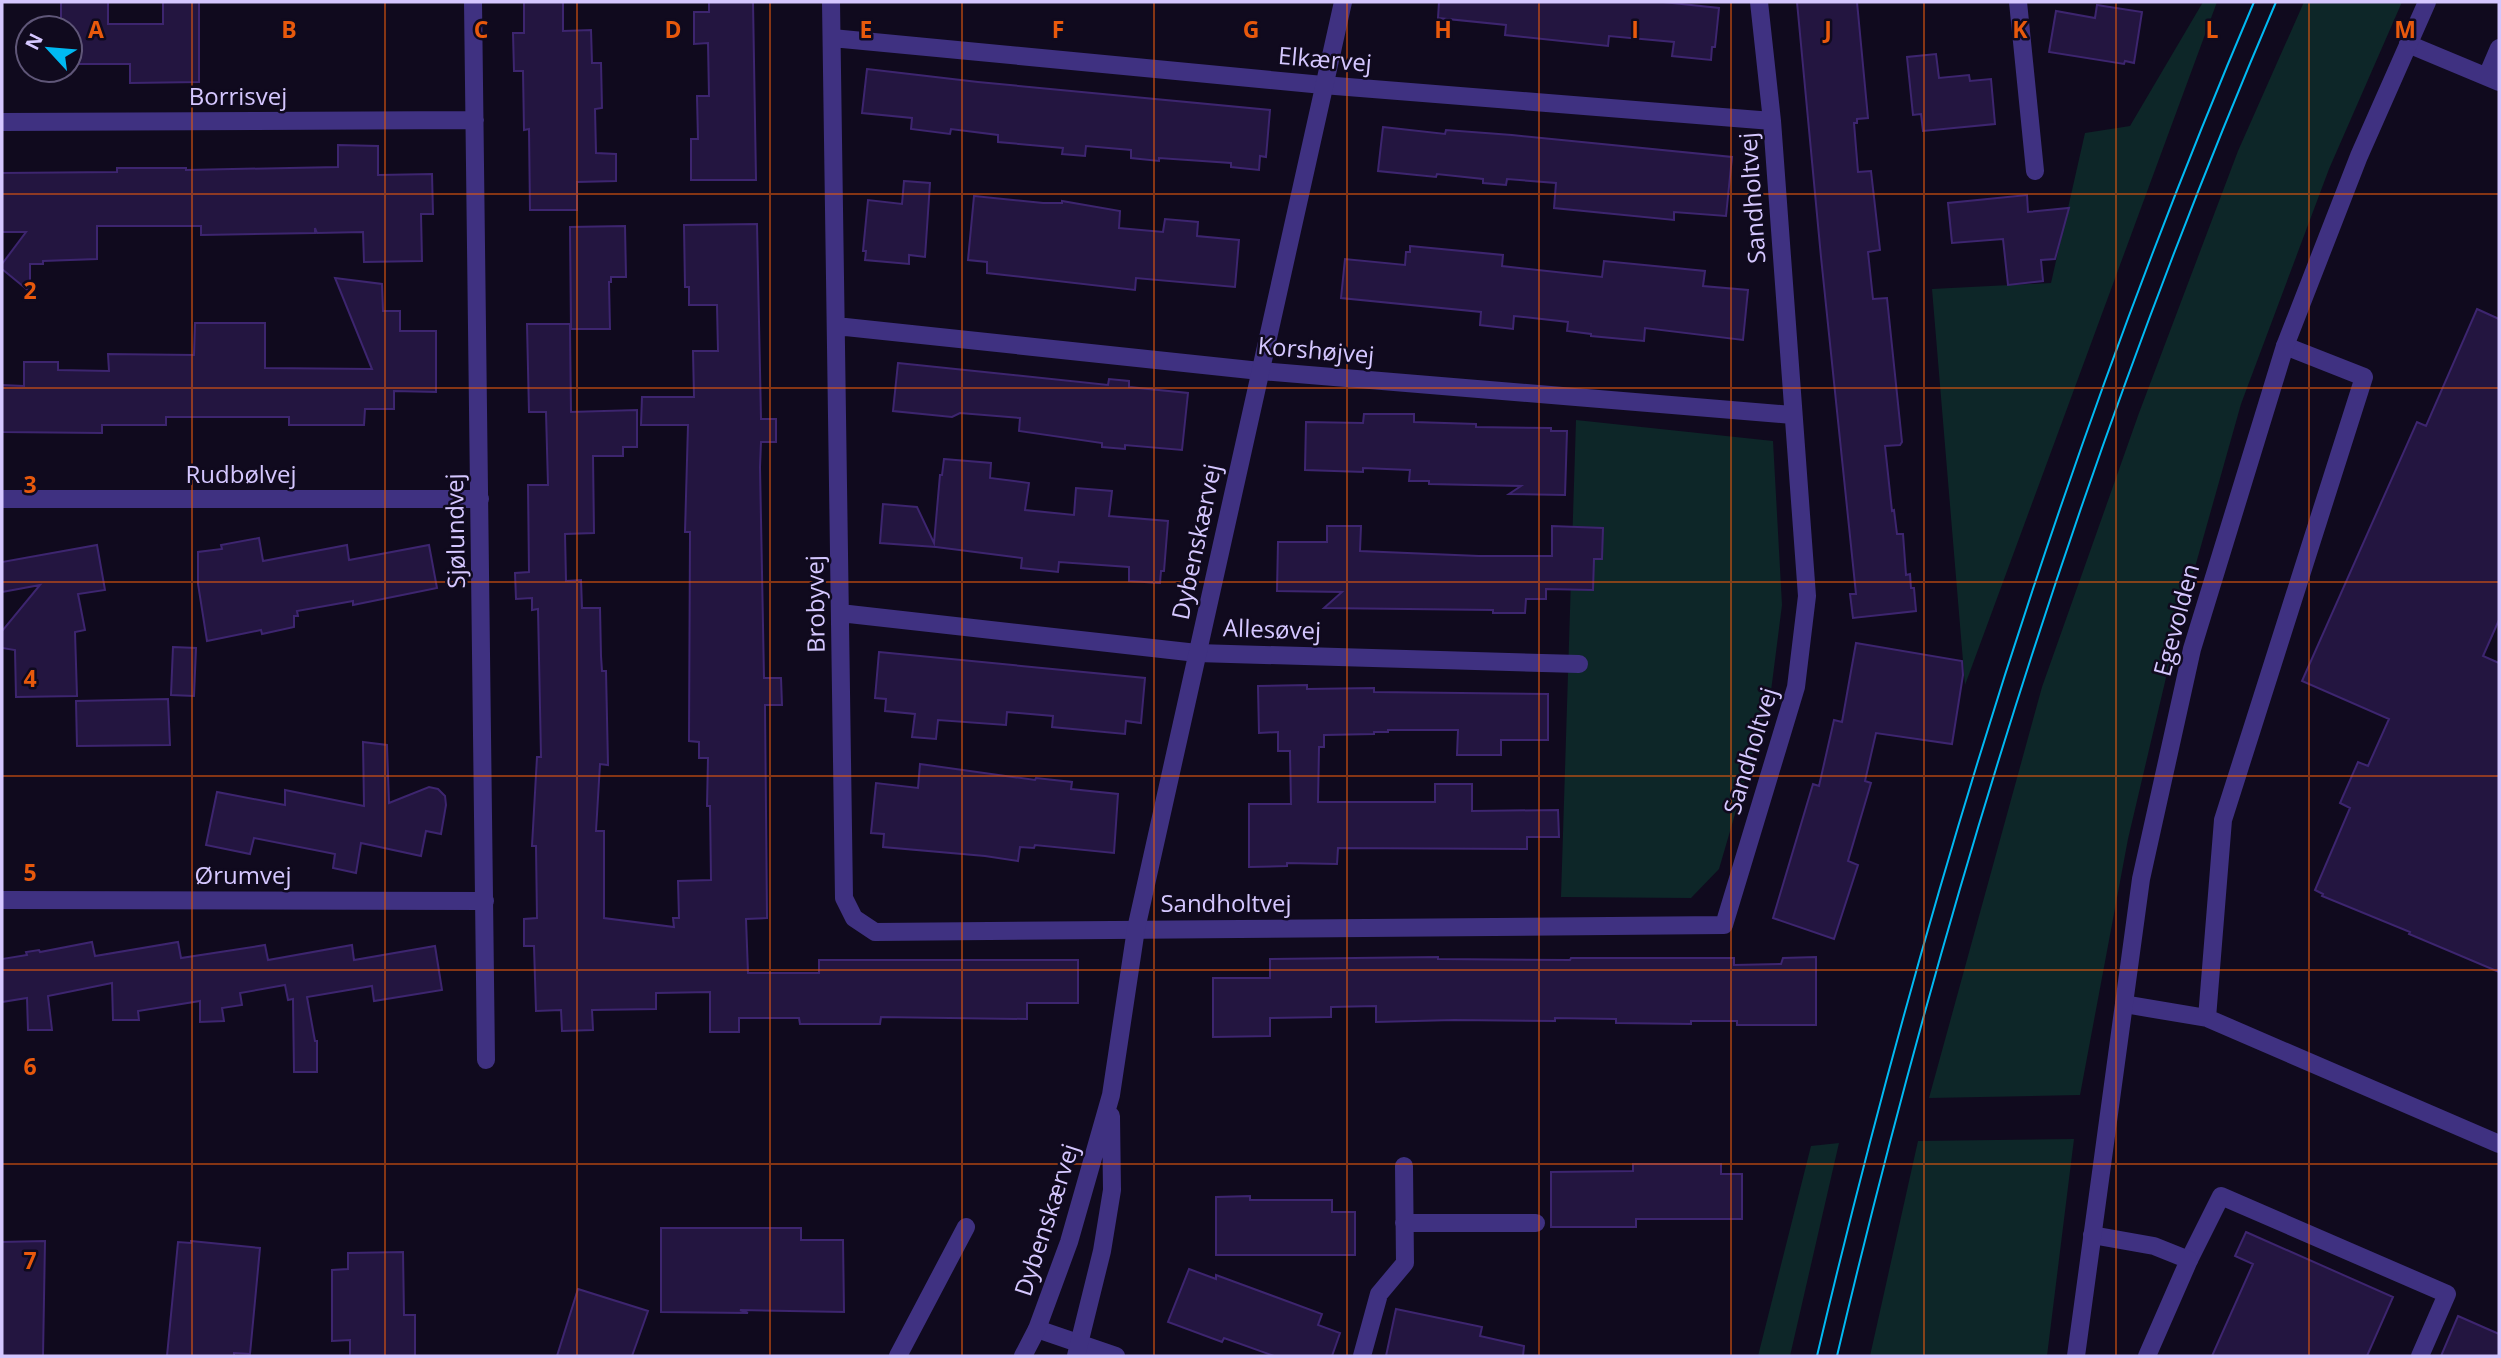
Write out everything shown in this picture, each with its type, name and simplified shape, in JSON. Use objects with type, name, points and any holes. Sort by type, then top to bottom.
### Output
[{"type":"street","name":"Sjølundvej","points":[[473,2],[486,1060]]},
{"type":"street","name":"Brobyvej","points":[[831,2],[844,898],[855,918],[875,932],[1136,929]]},
{"type":"street","name":"Dybenskærvej","points":[[1023,1356],[1037,1329],[1069,1242],[1111,1095],[1136,929],[1343,2]]},
{"type":"street","name":"Sandholtvej","points":[[1136,929],[1724,925],[1797,687],[1807,596],[1772,121],[1759,2]]},
{"type":"street","points":[[2018,2],[2035,171]]},
{"type":"street","name":"Egevolden","points":[[2076,1356],[2141,879],[2192,649],[2285,346],[2359,156],[2427,2]]},
{"type":"street","name":"Elkærvej","points":[[832,38],[1323,85],[1772,121]]},
{"type":"street","points":[[2408,44],[2493,79],[2499,48]]},
{"type":"street","name":"Borrisvej","points":[[2,122],[475,120]]},
{"type":"street","name":"Korshøjvej","points":[[836,326],[1259,371],[1792,415]]},
{"type":"street","points":[[2207,1017],[2223,820],[2364,377],[2285,346]]},
{"type":"street","name":"Rudbølvej","points":[[2,499],[480,499]]},
{"type":"street","name":"Allesøvej","points":[[840,613],[1197,653],[1579,664]]},
{"type":"street","name":"Ørumvej","points":[[2,900],[485,901]]},
{"type":"street","points":[[2124,1004],[2207,1017],[2499,1144]]},
{"type":"street","name":"Dybenskærvej","points":[[1079,1350],[1102,1251],[1112,1190],[1111,1095]]},
{"type":"street","points":[[1362,1356],[1379,1294],[1405,1263],[1404,1166]]},
{"type":"street","points":[[2147,1356],[2189,1260],[2221,1196],[2447,1294],[2420,1356]]},
{"type":"street","points":[[1404,1223],[1536,1223]]},
{"type":"street","points":[[898,1356],[966,1227]]},
{"type":"street","points":[[2092,1235],[2154,1246],[2189,1260]]},
{"type":"street","points":[[1037,1329],[1079,1350],[1116,1356]]},
{"type":"green space","points":[[2203,2],[2217,2],[1965,685],[1932,289],[2051,283],[2085,133],[2130,126]]},
{"type":"green space","points":[[2304,2],[2402,2],[2329,169],[2241,404],[2177,631],[2128,839],[2080,1095],[1929,1098],[2042,687],[2139,413],[2238,151]]},
{"type":"green space","points":[[1576,420],[1773,441],[1782,605],[1771,691],[1719,869],[1691,898],[1561,897]]},
{"type":"green space","points":[[2074,1139],[2047,1356],[1870,1356],[1918,1141]]},
{"type":"green space","points":[[1839,1143],[1790,1356],[1758,1356],[1811,1146]]},
{"type":"building","points":[[61,2],[108,2],[108,24],[163,24],[163,2],[199,2],[199,82],[130,83],[130,64],[84,64],[84,14],[61,14]]},
{"type":"building","points":[[524,2],[563,2],[563,31],[591,30],[592,63],[601,63],[602,108],[595,109],[596,153],[616,154],[616,181],[577,182],[577,210],[530,210],[529,129],[524,130],[523,71],[514,71],[513,33],[524,33]]},
{"type":"building","points":[[709,2],[753,2],[756,180],[691,180],[691,139],[698,139],[697,96],[709,96],[708,43],[694,44],[694,12],[709,12]]},
{"type":"building","points":[[1439,2],[1663,2],[1719,8],[1711,60],[1672,56],[1674,42],[1609,36],[1608,46],[1505,35],[1506,25],[1438,18]]},
{"type":"building","points":[[1797,2],[1857,2],[1868,118],[1857,119],[1857,123],[1854,123],[1858,172],[1871,171],[1880,250],[1868,252],[1873,299],[1887,298],[1902,442],[1900,445],[1885,446],[1892,511],[1894,510],[1897,534],[1903,534],[1906,575],[1910,574],[1911,588],[1914,588],[1916,611],[1853,618],[1850,594],[1856,594]]},
{"type":"building","points":[[2097,5],[2142,12],[2134,63],[2125,61],[2124,64],[2049,52],[2056,11],[2095,18]]},
{"type":"building","points":[[1936,54],[1939,78],[1969,75],[1970,81],[1991,79],[1995,124],[1923,131],[1921,114],[1913,115],[1907,57]]},
{"type":"building","points":[[867,69],[1270,110],[1266,157],[1260,156],[1259,170],[1231,167],[1231,163],[1131,158],[1131,150],[1086,146],[1085,156],[1062,154],[1063,148],[998,142],[998,135],[951,129],[950,134],[911,129],[912,118],[862,113]]},
{"type":"building","points":[[1383,127],[1445,134],[1446,130],[1512,135],[1732,157],[1726,216],[1674,212],[1674,220],[1554,208],[1556,183],[1507,179],[1506,185],[1483,183],[1483,179],[1378,171]]},
{"type":"building","points":[[338,145],[378,146],[378,175],[432,174],[433,214],[421,214],[422,261],[364,262],[363,232],[317,233],[315,228],[315,233],[201,235],[201,226],[97,226],[97,259],[30,264],[30,292],[2,269],[2,264],[26,232],[2,232],[2,173],[117,172],[117,168],[186,170],[338,167]]},
{"type":"building","points":[[904,181],[930,183],[925,257],[909,255],[909,264],[865,260],[866,251],[863,251],[868,200],[902,204]]},
{"type":"building","points":[[2027,195],[2028,212],[2069,208],[2055,259],[2041,260],[2043,281],[2008,285],[2003,239],[1952,243],[1948,203]]},
{"type":"building","points":[[974,196],[1043,203],[1062,201],[1120,211],[1119,228],[1163,232],[1165,219],[1198,222],[1197,236],[1239,240],[1235,287],[1136,278],[1135,290],[987,273],[987,262],[968,260]]},
{"type":"building","points":[[757,224],[761,419],[776,419],[776,442],[761,442],[764,678],[781,678],[782,705],[765,705],[767,918],[746,919],[748,973],[819,973],[819,960],[1078,960],[1078,1003],[1027,1003],[1027,1019],[881,1017],[880,1024],[800,1024],[799,1018],[739,1018],[739,1032],[710,1032],[710,992],[656,993],[656,1009],[592,1010],[593,1030],[562,1031],[561,1010],[536,1011],[534,946],[524,946],[524,919],[537,918],[536,846],[532,846],[537,757],[541,757],[538,609],[532,610],[532,598],[516,599],[515,573],[529,572],[528,485],[548,485],[546,412],[529,412],[527,324],[570,324],[571,412],[637,410],[637,447],[623,447],[623,456],[593,456],[594,533],[565,534],[566,581],[581,580],[582,608],[600,608],[602,671],[606,671],[608,765],[600,764],[596,831],[604,831],[604,918],[674,927],[673,918],[679,918],[678,881],[711,880],[710,806],[707,806],[708,758],[699,758],[699,742],[689,741],[690,532],[685,532],[688,425],[641,425],[642,397],[694,397],[693,351],[718,351],[717,305],[689,305],[689,287],[685,287],[684,225]]},
{"type":"building","points":[[625,226],[626,277],[611,277],[609,282],[610,329],[571,329],[570,227]]},
{"type":"building","points":[[1410,246],[1503,255],[1502,266],[1602,277],[1604,261],[1705,271],[1703,286],[1748,290],[1743,340],[1645,328],[1644,341],[1591,336],[1567,331],[1568,322],[1514,316],[1513,329],[1480,325],[1481,312],[1341,298],[1345,259],[1405,265],[1406,252],[1410,252]]},
{"type":"building","points":[[335,278],[382,284],[383,311],[400,311],[400,331],[436,331],[436,392],[394,391],[394,409],[365,409],[364,425],[289,425],[289,417],[166,417],[166,425],[102,425],[102,433],[2,432],[2,385],[24,386],[24,362],[58,362],[58,370],[109,371],[108,354],[194,355],[195,323],[265,323],[265,368],[372,369]]},
{"type":"building","points":[[2477,309],[2499,319],[2499,620],[2483,656],[2499,663],[2499,972],[2322,896],[2323,894],[2315,890],[2350,808],[2340,803],[2358,762],[2368,766],[2389,719],[2302,681],[2417,422],[2426,426]]},
{"type":"building","points":[[898,363],[1108,385],[1109,379],[1129,381],[1129,387],[1188,393],[1182,450],[1125,445],[1125,449],[1102,447],[1102,443],[1019,431],[1020,418],[960,413],[952,417],[893,411]]},
{"type":"building","points":[[1364,414],[1414,414],[1414,422],[1567,431],[1565,495],[1509,494],[1521,486],[1429,484],[1429,481],[1409,481],[1410,470],[1305,470],[1306,422],[1363,423]]},
{"type":"building","points":[[944,459],[991,463],[990,478],[1029,483],[1025,510],[1074,515],[1076,488],[1112,491],[1109,516],[1168,521],[1164,571],[1161,571],[1160,583],[1129,581],[1129,567],[1059,562],[1058,572],[1021,568],[1022,558],[880,543],[883,504],[917,507],[934,543]]},
{"type":"building","points":[[1327,526],[1361,526],[1360,551],[1479,556],[1552,556],[1552,526],[1603,528],[1602,559],[1594,559],[1593,590],[1546,589],[1546,599],[1526,599],[1525,613],[1493,613],[1493,610],[1324,608],[1342,592],[1277,591],[1278,542],[1327,542]]},
{"type":"building","points":[[259,538],[263,561],[347,545],[349,560],[429,545],[437,588],[353,605],[353,601],[297,611],[294,627],[262,634],[261,630],[207,641],[198,584],[198,552],[222,549],[221,545]]},
{"type":"building","points":[[97,545],[105,590],[78,594],[85,630],[75,632],[77,696],[16,697],[15,650],[2,648],[2,631],[40,585],[2,592],[2,562]]},
{"type":"building","points":[[1856,643],[1962,661],[1963,675],[1952,744],[1876,733],[1865,781],[1871,783],[1848,861],[1858,865],[1834,939],[1773,918],[1813,784],[1819,786],[1834,720],[1842,722]]},
{"type":"building","points":[[173,647],[196,648],[194,696],[171,695]]},
{"type":"building","points":[[879,652],[1145,678],[1141,723],[1126,721],[1125,734],[1052,727],[1053,716],[1007,712],[1006,725],[938,720],[936,739],[912,737],[915,714],[885,711],[886,699],[875,698]]},
{"type":"building","points":[[1307,685],[1307,689],[1374,688],[1374,692],[1548,694],[1548,740],[1501,740],[1501,755],[1457,755],[1458,730],[1388,730],[1374,734],[1324,735],[1324,747],[1319,747],[1318,802],[1435,802],[1435,784],[1472,784],[1472,811],[1558,810],[1559,837],[1527,837],[1527,849],[1338,848],[1337,864],[1287,863],[1287,866],[1249,867],[1249,804],[1291,804],[1290,751],[1278,751],[1278,732],[1259,733],[1258,686]]},
{"type":"building","points":[[168,699],[170,745],[77,746],[76,701]]},
{"type":"building","points":[[363,742],[387,745],[389,803],[429,787],[438,789],[445,796],[441,834],[426,831],[421,856],[361,843],[356,873],[333,868],[335,854],[254,838],[250,854],[206,845],[217,792],[285,805],[285,790],[364,806]]},
{"type":"building","points":[[920,764],[1035,780],[1072,782],[1071,789],[1118,794],[1114,853],[1035,845],[1034,848],[1020,847],[1018,861],[883,847],[884,834],[871,833],[876,783],[918,788]]},
{"type":"building","points":[[92,942],[95,956],[178,942],[181,958],[265,945],[268,960],[352,945],[354,960],[435,946],[442,990],[374,1001],[372,986],[307,997],[317,1041],[317,1072],[294,1072],[293,999],[288,1000],[285,985],[240,993],[242,1005],[222,1008],[224,1021],[200,1022],[200,1001],[138,1011],[139,1020],[113,1020],[112,983],[48,996],[52,1030],[28,1030],[27,998],[2,1002],[2,959],[27,955],[26,952]]},
{"type":"building","points":[[1438,957],[1570,960],[1734,958],[1734,965],[1781,964],[1783,958],[1816,957],[1816,1025],[1737,1025],[1737,1021],[1691,1021],[1691,1024],[1616,1023],[1616,1019],[1555,1018],[1555,1021],[1376,1022],[1376,1006],[1331,1007],[1331,1017],[1270,1018],[1270,1036],[1213,1037],[1213,978],[1270,978],[1270,959]]},
{"type":"building","points":[[1633,1164],[1721,1164],[1721,1174],[1742,1174],[1742,1219],[1636,1219],[1636,1227],[1551,1227],[1551,1172],[1633,1171]]},
{"type":"building","points":[[1250,1196],[1250,1200],[1332,1200],[1332,1212],[1355,1212],[1355,1255],[1216,1255],[1216,1197]]},
{"type":"building","points":[[661,1228],[801,1228],[801,1240],[843,1240],[844,1312],[661,1312]]},
{"type":"building","points":[[2246,1232],[2393,1297],[2367,1356],[2212,1356],[2253,1264],[2235,1256]]},
{"type":"building","points":[[45,1241],[43,1356],[2,1356],[2,1242]]},
{"type":"building","points":[[178,1242],[260,1248],[250,1354],[167,1356]]},
{"type":"building","points":[[403,1252],[404,1315],[415,1315],[415,1356],[350,1356],[350,1340],[332,1341],[332,1270],[348,1269],[348,1253]]},
{"type":"building","points":[[1189,1269],[1216,1279],[1216,1275],[1322,1314],[1318,1325],[1340,1333],[1332,1356],[1274,1356],[1224,1338],[1222,1342],[1168,1322]]},
{"type":"building","points":[[578,1289],[648,1311],[632,1356],[557,1356]]},
{"type":"building","points":[[1396,1309],[1482,1327],[1480,1336],[1524,1346],[1523,1356],[1386,1356]]},
{"type":"building","points":[[2458,1316],[2499,1334],[2499,1356],[2441,1356]]},
{"type":"tram line","points":[[1817,1356],[1905,1011],[2007,670],[2123,333],[2186,167],[2254,2]]},
{"type":"tram line","points":[[1837,1356],[1925,1011],[1974,839],[2027,669],[2144,333],[2276,2]]}]
